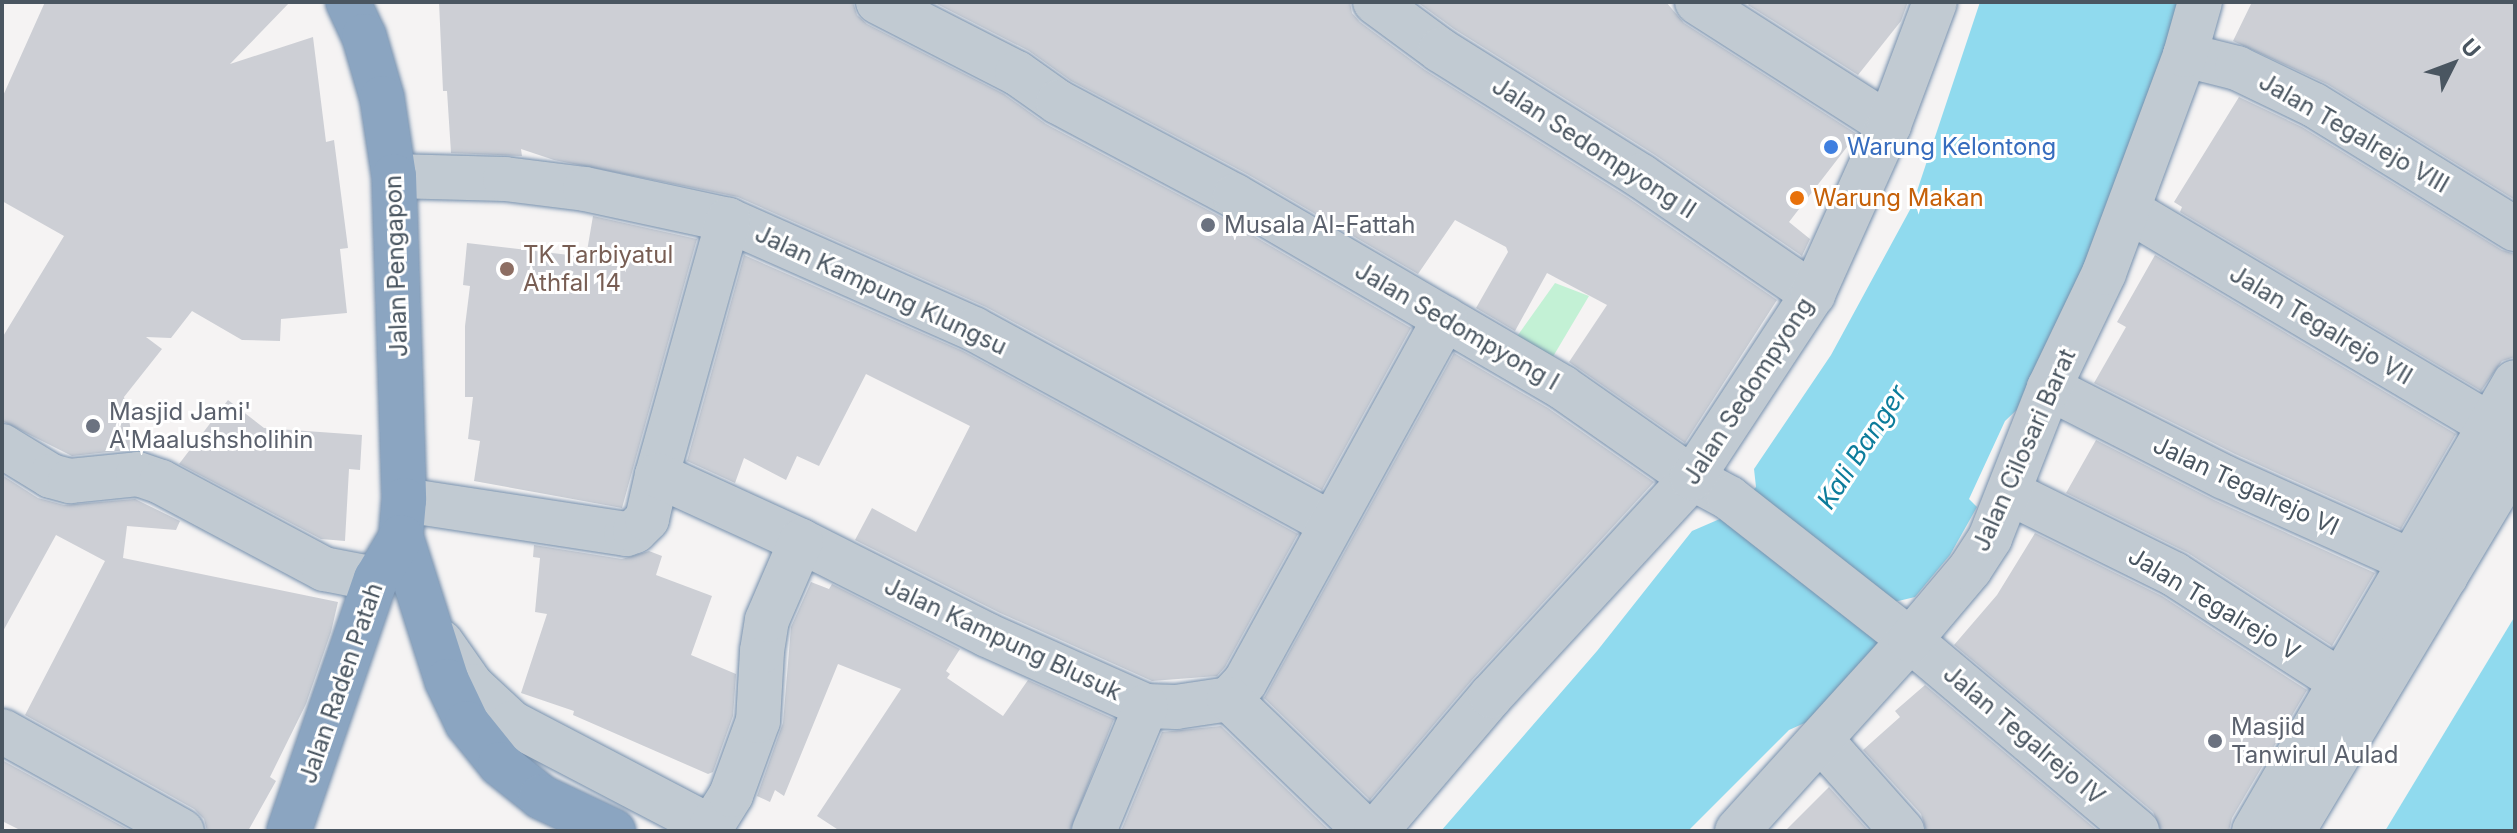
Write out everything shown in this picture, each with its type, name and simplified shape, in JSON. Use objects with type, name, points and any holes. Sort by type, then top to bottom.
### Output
[{"type":"highway","name":"Jalan Pengapon","points":[[348,2],[364,36],[382,98],[394,176],[402,519],[447,681],[467,723],[500,764],[541,797],[597,824]]},
{"type":"highway","name":"Jalan Raden Patah","points":[[289,831],[376,579],[402,519]]},
{"type":"highway","points":[[535,831],[550,821],[597,824]]},
{"type":"street","name":"Jalan Sedompyong I","points":[[878,2],[1017,73],[1058,102],[1235,196],[1562,387],[1710,488],[1896,628]]},
{"type":"street","name":"Jalan Sedompyong II","points":[[1375,2],[1440,50],[1641,176],[1813,294]]},
{"type":"street","points":[[1697,2],[1889,125]]},
{"type":"street","name":"Jalan Sedompyong","points":[[1376,831],[1491,696],[1710,488],[1813,294],[1889,125],[1935,2]]},
{"type":"street","name":"Jalan Cilosari Barat","points":[[1737,831],[1821,740],[1896,628],[1970,569],[1990,538],[2049,388],[2104,273],[2185,55],[2200,2]]},
{"type":"street","name":"Jalan Tegalrejo VIII","points":[[2185,55],[2237,68],[2314,105],[2515,229]]},
{"type":"street","name":"Jalan Kampung Klungsu","points":[[394,176],[505,179],[585,189],[728,220],[974,329],[1330,523]]},
{"type":"street","name":"Jalan Tegalrejo VII","points":[[2128,210],[2502,432]]},
{"type":"street","points":[[402,519],[626,534],[635,531],[647,519],[728,220]]},
{"type":"street","points":[[1366,831],[1229,699],[1245,682],[1445,318]]},
{"type":"street","points":[[2293,831],[2357,692],[2429,570],[2502,432],[2515,382]]},
{"type":"street","name":"Jalan Tegalrejo VI","points":[[2049,388],[2214,473],[2429,570]]},
{"type":"street","points":[[2,446],[51,476],[70,481],[138,474],[161,482],[324,569],[376,579]]},
{"type":"street","points":[[2429,570],[2515,460]]},
{"type":"street","name":"Jalan Kampung Blusuk","points":[[657,475],[801,541],[987,635],[1146,706],[1176,707],[1229,699]]},
{"type":"street","name":"Jalan Tegalrejo V","points":[[2010,493],[2174,574],[2357,692]]},
{"type":"street","points":[[433,630],[472,686],[512,723],[713,830],[731,795],[758,721],[767,620],[801,541]]},
{"type":"street","name":"Jalan Tegalrejo IV","points":[[1896,628],[2137,831]]},
{"type":"street","points":[[2254,831],[2357,692]]},
{"type":"street","points":[[1094,831],[1146,706]]},
{"type":"street","points":[[2,731],[182,831]]},
{"type":"street","points":[[1821,740],[1902,831]]},
{"type":"green space","points":[[1555,283],[1589,296],[1548,365],[1513,342]]},
{"type":"water","name":"Kali Banger","points":[[1980,2],[2182,2],[2156,97],[2028,399],[2005,421],[1969,499],[1977,507],[1950,555],[1915,597],[1890,603],[1880,646],[1818,717],[1789,730],[1688,831],[1441,831],[1597,651],[1692,531],[1729,515],[1756,487],[1754,469],[1831,355],[1912,206]]},
{"type":"water","points":[[2515,616],[2515,831],[2385,831]]},
{"type":"building","points":[[45,2],[290,2],[230,64],[313,37],[326,142],[334,140],[348,248],[340,249],[347,313],[281,319],[280,341],[242,340],[192,311],[171,338],[146,337],[162,349],[124,397],[135,449],[72,456],[2,421],[2,338],[64,236],[2,201],[2,98]]},
{"type":"building","points":[[439,2],[853,2],[857,15],[867,24],[1004,94],[1046,124],[1223,218],[1411,328],[1322,490],[986,307],[738,197],[554,160],[521,149],[522,156],[451,153],[447,91],[443,91]]},
{"type":"building","points":[[933,2],[1350,2],[1352,13],[1360,22],[1425,70],[1627,197],[1777,300],[1685,443],[1569,362],[1607,305],[1547,273],[1515,331],[1476,308],[1508,252],[1506,247],[1455,220],[1418,274],[1247,174],[1071,81],[1029,51]]},
{"type":"building","points":[[1417,2],[1666,2],[1684,23],[1857,134],[1789,222],[1810,239],[1802,256],[1655,155],[1454,29]]},
{"type":"building","points":[[1750,2],[1908,2],[1901,21],[1858,75],[1748,5]]},
{"type":"building","points":[[2252,2],[2515,2],[2515,200],[2327,84],[2233,41]]},
{"type":"building","points":[[2239,97],[2302,127],[2502,250],[2515,254],[2515,357],[2502,361],[2481,391],[2180,212],[2182,207],[2174,202]]},
{"type":"building","points":[[593,216],[697,239],[622,508],[474,481],[480,441],[468,439],[473,397],[465,397],[465,326],[470,286],[463,285],[467,243],[586,257]]},
{"type":"building","points":[[744,255],[963,351],[1298,534],[1225,667],[1217,676],[1152,681],[998,612],[855,540],[872,508],[916,532],[970,426],[866,374],[819,466],[797,456],[786,480],[744,458],[735,483],[687,461]]},
{"type":"building","points":[[2155,255],[2456,434],[2401,529],[2235,454],[2094,383],[2126,327],[2117,322]]},
{"type":"building","points":[[1454,353],[1548,408],[1654,482],[1472,680],[1370,800],[1264,698]]},
{"type":"building","points":[[228,400],[264,428],[362,435],[360,470],[349,469],[345,541],[321,539],[179,464]]},
{"type":"building","points":[[2096,440],[2214,500],[2375,573],[2332,646],[2188,553],[2066,493]]},
{"type":"building","points":[[2,475],[38,498],[64,505],[135,499],[180,521],[176,530],[127,526],[123,558],[338,602],[306,704],[270,777],[276,781],[248,831],[207,831],[204,819],[194,809],[25,715],[105,561],[56,535],[2,633]]},
{"type":"building","points":[[2035,533],[2162,596],[2307,690],[2232,818],[2229,831],[2161,831],[2153,812],[1954,645],[1997,595]]},
{"type":"building","points":[[534,545],[622,559],[649,551],[662,556],[656,575],[712,596],[691,655],[736,674],[733,716],[713,772],[708,774],[573,715],[574,711],[521,693],[547,614],[535,612],[540,558],[533,557]]},
{"type":"building","points":[[811,582],[829,589],[832,584],[960,649],[946,671],[950,674],[947,678],[1003,716],[1028,680],[1114,719],[1070,831],[840,831],[817,816],[901,689],[838,664],[784,796],[775,790],[770,802],[757,796],[783,723],[791,627]]},
{"type":"building","points":[[1925,685],[2098,831],[1926,831],[1921,814],[1863,750],[1900,717],[1895,711]]},
{"type":"building","points":[[1221,726],[1330,831],[1121,831],[1162,732]]},
{"type":"building","points":[[2,760],[131,831],[22,831],[2,821]]},
{"type":"building","points":[[1829,787],[1869,831],[1785,831]]},
{"type":"place","name":"Warung Kelontong","points":[[1831,147]]},
{"type":"place","name":"Warung Makan","points":[[1797,198]]},
{"type":"place","name":"Musala Al-Fattah","points":[[1208,225]]},
{"type":"place","name":"TK Tarbiyatul Athfal 14","points":[[507,269]]},
{"type":"place","name":"Masjid Jami' A'Maalushsholihin","points":[[93,426]]},
{"type":"place","name":"Masjid Tanwirul Aulad","points":[[2215,741]]}]
